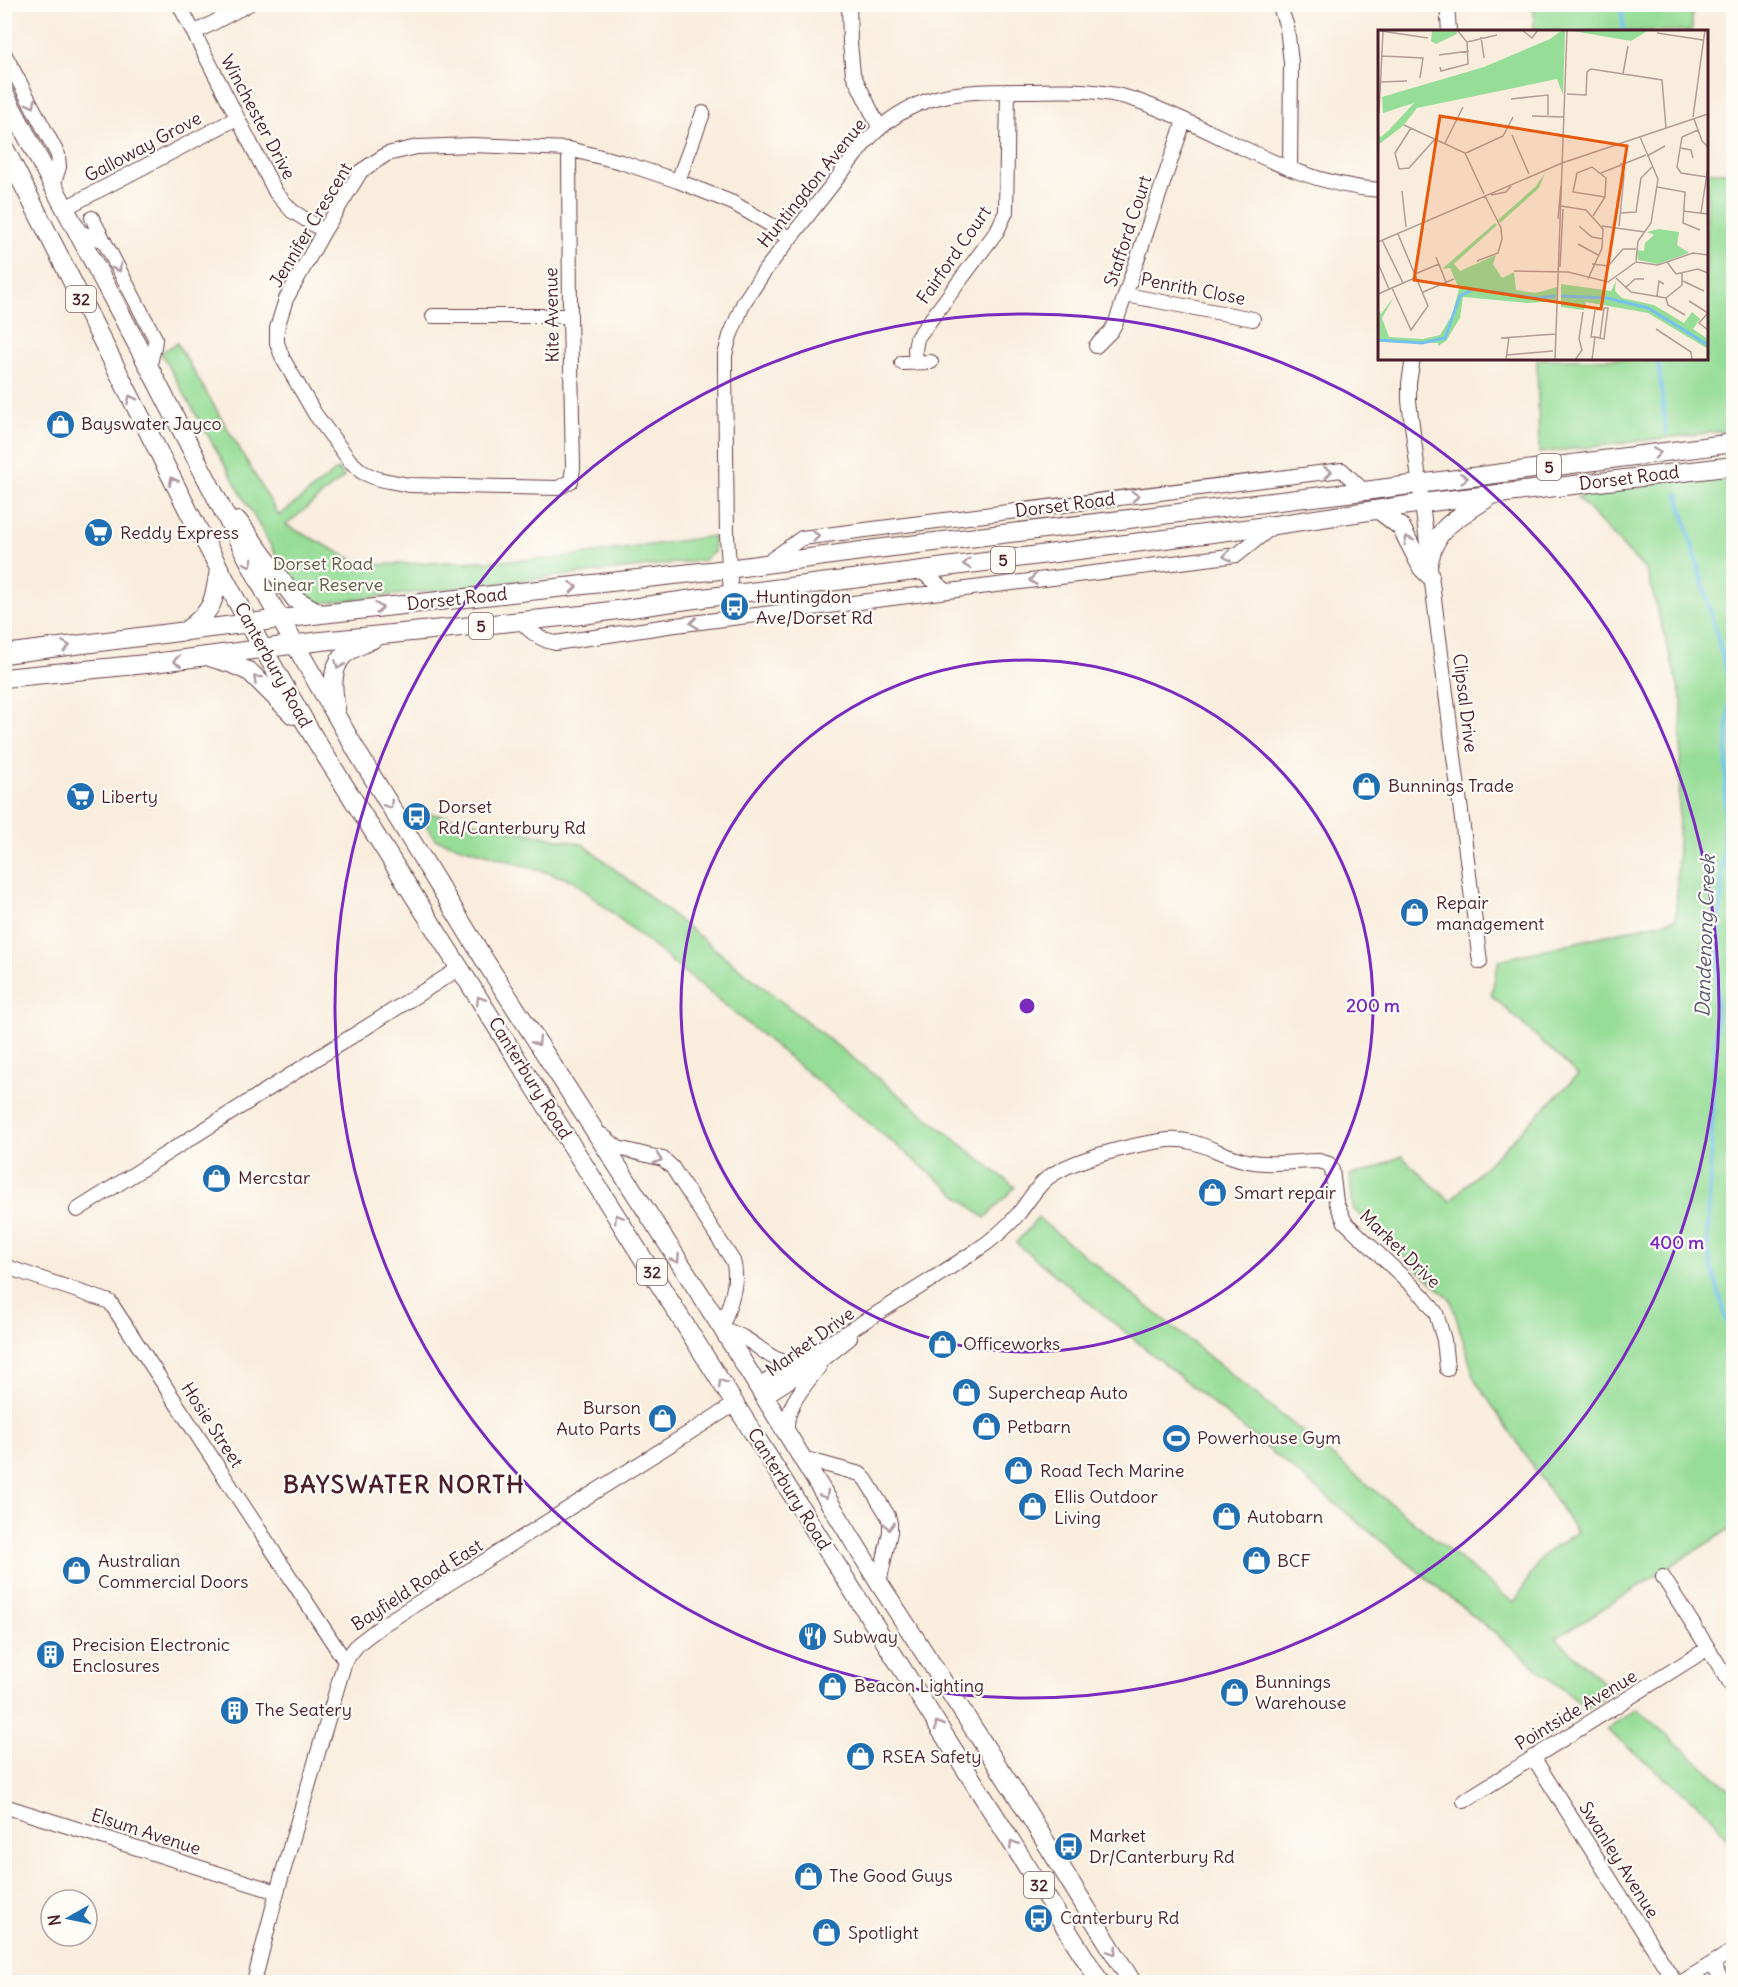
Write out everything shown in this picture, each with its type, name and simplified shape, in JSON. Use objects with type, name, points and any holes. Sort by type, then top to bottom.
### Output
[{"type":"main road","name":"Canterbury Road","points":[[4,93],[280,621],[359,755],[481,954],[722,1328],[879,1583],[994,1760],[1132,1983]]},
{"type":"main road","name":"Canterbury Road","points":[[4,147],[157,451],[249,624],[313,736],[1100,1983]]},
{"type":"main road","points":[[41,220],[65,208]]},
{"type":"main road","name":"Dorset Road","points":[[4,654],[280,621],[321,614],[728,569],[1734,443]]},
{"type":"main road","name":"Dorset Road","points":[[4,678],[207,657],[293,644],[522,622],[1275,525],[1422,503],[1734,466]]},
{"type":"main road","points":[[203,474],[295,599],[321,614]]},
{"type":"main road","points":[[1379,510],[1401,527],[1422,568],[1429,569],[1435,541],[1448,524],[1490,496]]},
{"type":"main road","points":[[184,632],[201,620],[207,612],[213,601],[219,569]]},
{"type":"main road","points":[[337,716],[333,692],[334,679],[343,655],[379,635]]},
{"type":"main road","points":[[207,657],[250,672],[313,736]]},
{"type":"main road","points":[[549,1109],[570,1095]]},
{"type":"main road","points":[[735,1404],[761,1392]]},
{"type":"main road","points":[[974,1782],[994,1760]]},
{"type":"street","name":"Winchester Drive","points":[[179,4],[276,192],[292,210],[324,231]]},
{"type":"street","points":[[194,33],[249,4]]},
{"type":"street","points":[[849,4],[853,74],[879,127]]},
{"type":"street","points":[[1279,4],[1287,27],[1291,63],[1290,169]]},
{"type":"street","points":[[1448,4],[1449,30]]},
{"type":"street","points":[[4,53],[58,154],[59,167],[53,185]]},
{"type":"street","name":"Huntingdon Avenue","points":[[731,594],[728,569],[725,355],[736,318],[744,302],[789,239],[879,127],[900,113],[933,99],[955,93],[1086,90],[1106,93],[1138,101],[1290,169],[1352,188],[1378,190]]},
{"type":"street","name":"Fairford Court","points":[[916,362],[917,338],[997,231],[1006,212],[1008,91]]},
{"type":"street","points":[[678,181],[703,113]]},
{"type":"street","name":"Galloway Grove","points":[[65,208],[237,118]]},
{"type":"street","name":"Stafford Court","points":[[1096,346],[1111,331],[1126,295],[1184,121]]},
{"type":"street","name":"Jennifer Crescent","points":[[571,481],[558,489],[409,485],[378,480],[362,472],[350,461],[315,414],[283,359],[278,344],[277,328],[286,299],[361,171],[387,154],[417,147],[448,145],[569,149],[621,162],[678,181],[747,210],[789,239]]},
{"type":"street","name":"Kite Avenue","points":[[569,149],[573,468],[571,481]]},
{"type":"street","points":[[92,218],[155,338],[150,369]]},
{"type":"street","points":[[77,231],[104,241]]},
{"type":"street","name":"Penrith Close","points":[[1126,295],[1253,319]]},
{"type":"street","points":[[433,316],[570,316]]},
{"type":"street","name":"Clipsal Drive","points":[[1413,360],[1409,401],[1480,962]]},
{"type":"street","points":[[902,363],[931,362]]},
{"type":"street","name":"Dorset Road","points":[[522,622],[531,632],[546,641],[555,643],[668,626],[1237,555],[1275,525]]},
{"type":"street","points":[[919,570],[947,591]]},
{"type":"street","points":[[77,1210],[460,968]]},
{"type":"street","points":[[589,1124],[618,1148],[668,1162],[733,1261],[734,1288],[722,1328],[746,1339],[768,1356],[795,1364]]},
{"type":"street","name":"Market Drive","points":[[761,1392],[795,1364],[857,1329],[988,1243],[1017,1216],[1044,1181],[1065,1167],[1091,1157],[1157,1142],[1180,1140],[1257,1163],[1315,1161],[1329,1164],[1332,1170],[1336,1202],[1343,1219],[1424,1297],[1436,1313],[1444,1340],[1447,1369]]},
{"type":"street","name":"Hosie Street","points":[[4,1266],[110,1302],[345,1661]]},
{"type":"street","name":"Market Drive","points":[[761,1392],[825,1358],[857,1329]]},
{"type":"street","points":[[787,1433],[788,1416],[792,1404],[825,1358]]},
{"type":"street","name":"Bayfield Road East","points":[[254,1983],[277,1892],[345,1661],[358,1644],[384,1624],[735,1404]]},
{"type":"street","points":[[802,1458],[860,1474],[888,1516],[890,1532],[879,1583]]},
{"type":"street","points":[[1663,1578],[1734,1689]]},
{"type":"street","name":"Pointside Avenue","points":[[1464,1801],[1707,1649]]},
{"type":"street","name":"Swanley Avenue","points":[[1533,1757],[1675,1983]]},
{"type":"street","name":"Elsum Avenue","points":[[4,1806],[277,1892]]},
{"type":"street","points":[[1682,1983],[1734,1950]]},
{"type":"street","points":[[1712,1964],[1723,1983]]},
{"type":"green space","points":[[1534,5],[1692,5],[1692,30],[1534,30]]},
{"type":"green space","points":[[1708,172],[1733,172],[1733,430],[1539,453],[1537,360],[1708,360]]},
{"type":"green space","name":"Dorset Road Linear Reserve","points":[[177,343],[279,516],[338,469],[344,477],[286,525],[363,565],[552,559],[713,536],[714,552],[704,560],[314,604],[292,583],[161,353]]},
{"type":"green space","points":[[1730,469],[1734,486],[1733,1527],[1556,1638],[1613,1691],[1587,1709],[1016,1243],[1038,1218],[1514,1603],[1543,1555],[1577,1532],[1475,1380],[1451,1300],[1353,1209],[1350,1175],[1372,1170],[1401,1156],[1450,1201],[1578,1075],[1491,995],[1499,960],[1676,919],[1682,700],[1647,572],[1577,497]]},
{"type":"green space","points":[[417,811],[583,844],[1015,1187],[985,1218],[572,880],[435,839]]},
{"type":"green space","points":[[1637,1709],[1733,1792],[1733,1850],[1713,1817],[1606,1729]]},
{"type":"waterway","name":"Dandenong Creek","points":[[1621,4],[1624,30]]},
{"type":"waterway","name":"Dandenong Creek","points":[[1658,360],[1666,433]]},
{"type":"waterway","name":"Dandenong Creek","points":[[1678,494],[1730,683],[1707,1250],[1734,1346]]},
{"type":"place","name":"Bayswater Jayco","points":[[60,424]]},
{"type":"place","name":"Reddy Express","points":[[99,533]]},
{"type":"place","name":"Huntingdon Ave/Dorset Rd","points":[[735,607]]},
{"type":"place","name":"Bunnings Trade","points":[[1367,786]]},
{"type":"place","name":"Liberty","points":[[80,797]]},
{"type":"place","name":"Dorset Rd/Canterbury Rd","points":[[417,817]]},
{"type":"place","name":"Repair management","points":[[1415,913]]},
{"type":"place","name":"Mercstar","points":[[217,1178]]},
{"type":"place","name":"Smart repair","points":[[1213,1193]]},
{"type":"place","name":"Officeworks","points":[[942,1344]]},
{"type":"place","name":"Supercheap Auto","points":[[967,1393]]},
{"type":"place","name":"Burson Auto Parts","points":[[662,1418]]},
{"type":"place","name":"Petbarn","points":[[986,1427]]},
{"type":"place","name":"Powerhouse Gym","points":[[1176,1438]]},
{"type":"place","name":"Road Tech Marine","points":[[1019,1471]]},
{"type":"place","name":"Ellis Outdoor Living","points":[[1033,1507]]},
{"type":"place","name":"Autobarn","points":[[1226,1517]]},
{"type":"place","name":"BCF","points":[[1256,1561]]},
{"type":"place","name":"Australian Commercial Doors","points":[[77,1571]]},
{"type":"place","name":"Subway","points":[[812,1637]]},
{"type":"place","name":"Precision Electronic Enclosures","points":[[51,1655]]},
{"type":"place","name":"Beacon Lighting","points":[[833,1686]]},
{"type":"place","name":"Bunnings Warehouse","points":[[1234,1692]]},
{"type":"place","name":"The Seatery","points":[[234,1710]]},
{"type":"place","name":"RSEA Safety","points":[[861,1757]]},
{"type":"place","name":"Market Dr/Canterbury Rd","points":[[1068,1846]]},
{"type":"place","name":"The Good Guys","points":[[808,1876]]},
{"type":"place","name":"Canterbury Rd","points":[[1039,1918]]},
{"type":"place","name":"Spotlight","points":[[827,1933]]},
{"type":"district","name":"BAYSWATER NORTH","points":[[404,1485]]}]
